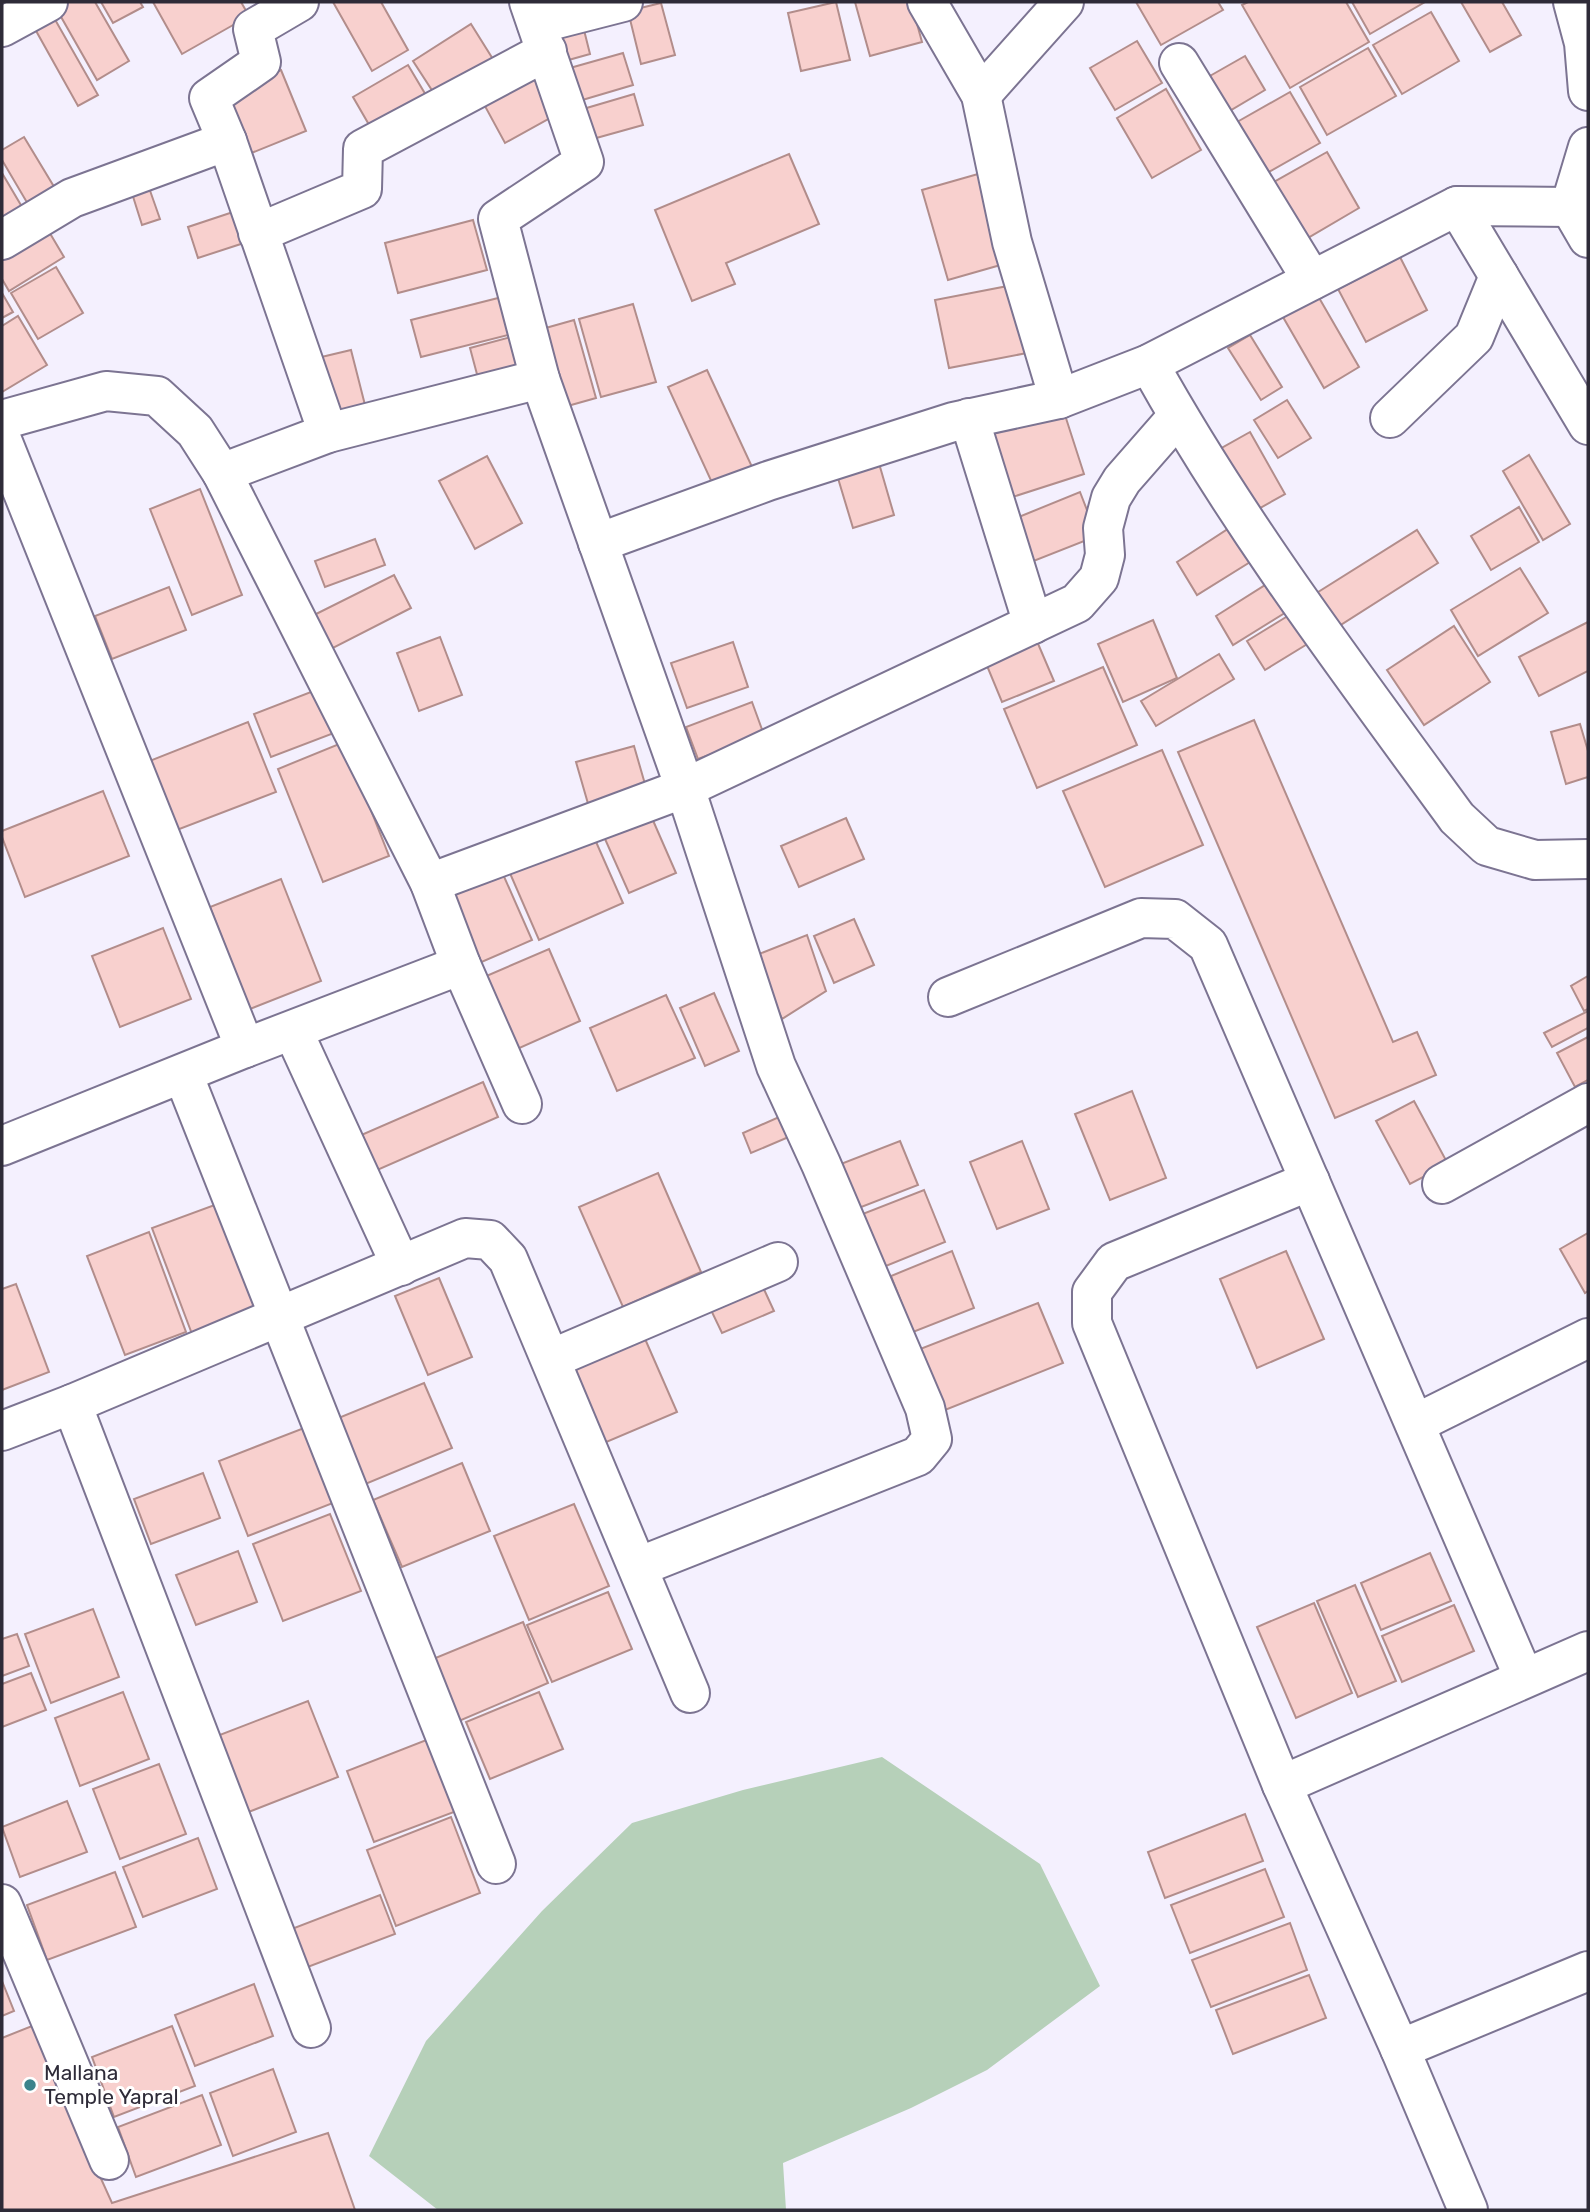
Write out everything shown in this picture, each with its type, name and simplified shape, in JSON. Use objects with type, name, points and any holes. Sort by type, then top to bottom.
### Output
[{"type":"street","points":[[2,27],[48,2]]},
{"type":"street","points":[[299,2],[253,29],[261,62],[209,98],[227,141],[328,433]]},
{"type":"street","points":[[258,233],[362,189],[363,149],[538,26],[623,2]]},
{"type":"street","points":[[927,2],[981,95],[1012,242],[1059,400]]},
{"type":"street","points":[[981,95],[1064,2]]},
{"type":"street","points":[[1573,2],[1584,43],[1588,91]]},
{"type":"street","points":[[538,26],[584,162],[498,219],[540,379],[685,788],[776,1066],[926,1408],[932,1439],[918,1456],[638,1567]]},
{"type":"street","points":[[1179,63],[1312,280]]},
{"type":"street","points":[[2,240],[72,198],[227,141]]},
{"type":"street","points":[[598,543],[768,481],[970,418],[1059,400],[1149,364],[1457,206],[1579,223],[1588,148]]},
{"type":"street","points":[[1457,206],[1588,425]]},
{"type":"street","points":[[1390,418],[1474,337],[1499,276]]},
{"type":"street","points":[[1149,364],[1178,416],[1275,568],[1457,818],[1487,846],[1535,860],[1588,859]]},
{"type":"street","points":[[222,473],[328,433],[540,379]]},
{"type":"street","points":[[2,419],[106,391],[157,396],[194,431],[222,473],[430,883],[461,965],[522,1104]]},
{"type":"street","points":[[430,883],[685,788],[1077,603],[1099,578],[1105,555],[1103,528],[1111,498],[1122,480],[1178,416]]},
{"type":"street","points":[[970,418],[1033,624]]},
{"type":"street","points":[[2,440],[245,1048]]},
{"type":"street","points":[[948,998],[1140,919],[1175,919],[1208,945],[1524,1678]]},
{"type":"street","points":[[2,1146],[461,965]]},
{"type":"street","points":[[293,1031],[401,1266]]},
{"type":"street","points":[[183,1074],[496,1864]]},
{"type":"street","points":[[1442,1184],[1588,1103]]},
{"type":"street","points":[[1310,1181],[1114,1262],[1093,1292],[1092,1323],[1283,1785],[1468,2210]]},
{"type":"street","points":[[2,1431],[466,1238],[490,1240],[508,1259],[690,1693]]},
{"type":"street","points":[[551,1359],[778,1262]]},
{"type":"street","points":[[1415,1424],[1588,1338]]},
{"type":"street","points":[[72,1404],[311,2028]]},
{"type":"street","points":[[1283,1785],[1588,1651]]},
{"type":"street","points":[[2,1904],[109,2160]]},
{"type":"street","points":[[1400,2049],[1588,1971]]},
{"type":"green space","points":[[882,1757],[1040,1864],[1100,1986],[987,2070],[911,2108],[783,2163],[786,2210],[438,2210],[369,2156],[426,2041],[542,1911],[632,1823],[743,1790]]},
{"type":"building","points":[[66,2],[95,2],[129,61],[97,80],[56,8]]},
{"type":"building","points":[[101,2],[140,2],[143,7],[113,23]]},
{"type":"building","points":[[153,2],[241,2],[249,16],[182,54]]},
{"type":"building","points":[[333,2],[381,2],[408,50],[372,71]]},
{"type":"building","points":[[836,2],[850,60],[801,71],[788,13]]},
{"type":"building","points":[[855,2],[911,2],[922,42],[870,56]]},
{"type":"building","points":[[1136,2],[1218,2],[1223,10],[1161,45]]},
{"type":"building","points":[[1248,2],[1346,2],[1369,42],[1290,88],[1242,5]]},
{"type":"building","points":[[1352,2],[1425,2],[1370,34]]},
{"type":"building","points":[[1461,2],[1502,2],[1521,35],[1490,52]]},
{"type":"building","points":[[661,3],[675,55],[641,64],[628,11]]},
{"type":"building","points":[[49,9],[98,95],[78,106],[30,20]]},
{"type":"building","points":[[1431,12],[1459,61],[1402,94],[1373,45]]},
{"type":"building","points":[[581,18],[590,54],[565,61],[556,24]]},
{"type":"building","points":[[471,24],[496,64],[439,101],[413,61]]},
{"type":"building","points":[[1137,41],[1162,83],[1115,110],[1090,68]]},
{"type":"building","points":[[1368,48],[1396,96],[1327,135],[1300,87]]},
{"type":"building","points":[[623,53],[633,85],[579,101],[570,68]]},
{"type":"building","points":[[1245,56],[1265,90],[1221,116],[1201,81]]},
{"type":"building","points":[[408,65],[430,102],[375,135],[353,97]]},
{"type":"building","points":[[535,67],[559,113],[505,143],[480,97]]},
{"type":"building","points":[[281,70],[306,131],[244,156],[219,96]]},
{"type":"building","points":[[1166,89],[1201,150],[1152,178],[1117,118]]},
{"type":"building","points":[[1290,92],[1320,143],[1260,177],[1230,126]]},
{"type":"building","points":[[634,94],[643,125],[582,142],[573,112]]},
{"type":"building","points":[[24,137],[59,195],[32,211],[2,160],[2,150]]},
{"type":"building","points":[[1327,152],[1359,208],[1306,239],[1274,182]]},
{"type":"building","points":[[789,154],[819,224],[726,263],[735,284],[692,301],[655,210]]},
{"type":"building","points":[[985,172],[1011,262],[948,280],[922,190]]},
{"type":"building","points":[[2,173],[25,212],[2,226]]},
{"type":"building","points":[[147,182],[160,219],[142,225],[130,187]]},
{"type":"building","points":[[242,209],[253,240],[198,258],[188,227]]},
{"type":"building","points":[[473,220],[487,270],[398,293],[385,243]]},
{"type":"building","points":[[48,230],[64,257],[9,291],[2,279],[2,258]]},
{"type":"building","points":[[1400,257],[1427,310],[1366,342],[1338,289]]},
{"type":"building","points":[[56,267],[83,313],[38,339],[11,293]]},
{"type":"building","points":[[1013,285],[1027,353],[949,368],[935,300]]},
{"type":"building","points":[[2,293],[13,312],[2,318]]},
{"type":"building","points":[[506,296],[516,333],[421,357],[411,320]]},
{"type":"building","points":[[1318,296],[1359,367],[1324,388],[1283,317]]},
{"type":"building","points":[[633,304],[656,382],[601,397],[579,319]]},
{"type":"building","points":[[18,316],[47,365],[2,392],[2,326]]},
{"type":"building","points":[[574,320],[596,398],[557,409],[535,331]]},
{"type":"building","points":[[1250,335],[1282,387],[1261,400],[1228,348]]},
{"type":"building","points":[[515,336],[523,366],[478,378],[470,348]]},
{"type":"building","points":[[351,350],[365,405],[327,414],[313,359]]},
{"type":"building","points":[[707,370],[753,469],[714,487],[668,387]]},
{"type":"building","points":[[1287,400],[1311,438],[1278,458],[1254,420]]},
{"type":"building","points":[[1064,412],[1084,474],[1003,500],[983,437]]},
{"type":"building","points":[[1250,432],[1285,494],[1246,516],[1211,454]]},
{"type":"building","points":[[876,453],[894,515],[853,528],[834,465]]},
{"type":"building","points":[[1529,455],[1570,524],[1543,540],[1503,471]]},
{"type":"building","points":[[487,456],[522,523],[475,549],[439,481]]},
{"type":"building","points":[[200,489],[242,595],[192,615],[150,509]]},
{"type":"building","points":[[1080,492],[1097,536],[1026,564],[1009,521]]},
{"type":"building","points":[[1519,507],[1539,542],[1491,570],[1471,536]]},
{"type":"building","points":[[1234,525],[1255,559],[1197,595],[1177,562]]},
{"type":"building","points":[[1417,530],[1438,563],[1328,633],[1307,599]]},
{"type":"building","points":[[375,539],[385,565],[325,587],[315,561]]},
{"type":"building","points":[[1520,568],[1548,613],[1478,656],[1451,610]]},
{"type":"building","points":[[394,575],[411,608],[331,649],[314,615]]},
{"type":"building","points":[[1270,582],[1288,611],[1233,645],[1216,616]]},
{"type":"building","points":[[169,587],[186,630],[112,659],[95,616]]},
{"type":"building","points":[[1291,614],[1309,643],[1265,670],[1247,641]]},
{"type":"building","points":[[1153,620],[1177,678],[1123,702],[1098,644]]},
{"type":"building","points":[[1588,622],[1588,671],[1539,696],[1519,657]]},
{"type":"building","points":[[1454,626],[1490,682],[1424,725],[1387,670]]},
{"type":"building","points":[[440,637],[462,695],[419,711],[397,653]]},
{"type":"building","points":[[1036,639],[1054,681],[1002,702],[985,661]]},
{"type":"building","points":[[733,642],[748,687],[687,708],[671,663]]},
{"type":"building","points":[[1219,654],[1234,679],[1156,726],[1141,701]]},
{"type":"building","points":[[1103,667],[1137,745],[1037,788],[1004,709]]},
{"type":"building","points":[[316,690],[334,733],[271,757],[254,714]]},
{"type":"building","points":[[752,702],[764,735],[698,759],[686,727]]},
{"type":"building","points":[[1254,720],[1393,1042],[1417,1032],[1436,1075],[1335,1118],[1178,752]]},
{"type":"building","points":[[248,722],[276,792],[169,833],[142,764]]},
{"type":"building","points":[[1580,724],[1588,751],[1588,777],[1566,784],[1551,732]]},
{"type":"building","points":[[344,742],[389,856],[323,882],[278,769]]},
{"type":"building","points":[[634,746],[647,791],[589,807],[576,762]]},
{"type":"building","points":[[1162,750],[1203,845],[1105,887],[1063,791]]},
{"type":"building","points":[[103,791],[129,856],[25,897],[2,831]]},
{"type":"building","points":[[648,809],[676,873],[629,893],[601,830]]},
{"type":"building","points":[[846,818],[864,859],[799,887],[781,846]]},
{"type":"building","points":[[593,835],[623,903],[539,940],[509,871]]},
{"type":"building","points":[[502,872],[532,940],[477,964],[447,896]]},
{"type":"building","points":[[281,879],[321,981],[250,1009],[210,907]]},
{"type":"building","points":[[854,919],[874,965],[834,983],[814,936]]},
{"type":"building","points":[[163,928],[191,999],[120,1027],[92,956]]},
{"type":"building","points":[[807,935],[826,991],[782,1019],[754,956]]},
{"type":"building","points":[[549,949],[580,1021],[515,1050],[484,977]]},
{"type":"building","points":[[1588,976],[1588,1009],[1584,1011],[1571,986]]},
{"type":"building","points":[[714,993],[739,1051],[705,1066],[680,1008]]},
{"type":"building","points":[[666,995],[695,1058],[617,1091],[590,1028]]},
{"type":"building","points":[[1588,1011],[1588,1028],[1552,1047],[1544,1033]]},
{"type":"building","points":[[1588,1037],[1588,1080],[1575,1087],[1557,1053]]},
{"type":"building","points":[[483,1082],[498,1117],[375,1171],[359,1136]]},
{"type":"building","points":[[1132,1091],[1166,1178],[1110,1200],[1075,1114]]},
{"type":"building","points":[[1414,1101],[1448,1164],[1410,1184],[1376,1121]]},
{"type":"building","points":[[788,1113],[798,1133],[751,1153],[743,1133]]},
{"type":"building","points":[[900,1141],[918,1185],[851,1211],[833,1167]]},
{"type":"building","points":[[1022,1141],[1049,1209],[997,1229],[970,1162]]},
{"type":"building","points":[[658,1173],[701,1272],[623,1307],[579,1207]]},
{"type":"building","points":[[924,1190],[945,1242],[881,1268],[860,1215]]},
{"type":"building","points":[[220,1203],[260,1308],[192,1334],[152,1228]]},
{"type":"building","points":[[149,1232],[186,1332],[125,1355],[87,1256]]},
{"type":"building","points":[[1588,1233],[1588,1291],[1585,1293],[1560,1249]]},
{"type":"building","points":[[952,1251],[974,1308],[913,1332],[891,1276]]},
{"type":"building","points":[[1286,1251],[1324,1339],[1257,1368],[1220,1279]]},
{"type":"building","points":[[439,1278],[472,1357],[428,1375],[395,1296]]},
{"type":"building","points":[[16,1284],[49,1372],[2,1390],[2,1289]]},
{"type":"building","points":[[762,1285],[774,1311],[722,1333],[710,1308]]},
{"type":"building","points":[[1038,1303],[1063,1363],[940,1412],[915,1351]]},
{"type":"building","points":[[642,1332],[677,1412],[604,1443],[569,1364]]},
{"type":"building","points":[[424,1383],[452,1448],[363,1485],[336,1419]]},
{"type":"building","points":[[304,1428],[333,1503],[248,1536],[219,1461]]},
{"type":"building","points":[[462,1463],[490,1531],[402,1567],[373,1500]]},
{"type":"building","points":[[203,1473],[220,1518],[151,1544],[134,1499]]},
{"type":"building","points":[[574,1504],[609,1586],[529,1620],[494,1536]]},
{"type":"building","points":[[330,1514],[361,1591],[283,1621],[253,1544]]},
{"type":"building","points":[[238,1551],[257,1602],[196,1625],[176,1575]]},
{"type":"building","points":[[1430,1553],[1451,1601],[1381,1630],[1361,1583]]},
{"type":"building","points":[[1355,1585],[1396,1681],[1358,1697],[1317,1601]]},
{"type":"building","points":[[608,1592],[632,1649],[552,1682],[527,1625]]},
{"type":"building","points":[[1314,1603],[1352,1693],[1296,1718],[1257,1627]]},
{"type":"building","points":[[1454,1605],[1474,1651],[1402,1682],[1382,1636]]},
{"type":"building","points":[[93,1609],[119,1677],[51,1703],[25,1634]]},
{"type":"building","points":[[523,1622],[548,1683],[459,1721],[433,1659]]},
{"type":"building","points":[[17,1634],[29,1666],[2,1676],[2,1639]]},
{"type":"building","points":[[31,1673],[46,1710],[2,1727],[2,1684]]},
{"type":"building","points":[[123,1692],[149,1759],[80,1786],[55,1718]]},
{"type":"building","points":[[539,1692],[563,1749],[490,1779],[466,1722]]},
{"type":"building","points":[[308,1701],[338,1777],[246,1813],[217,1736]]},
{"type":"building","points":[[434,1737],[462,1809],[374,1842],[347,1771]]},
{"type":"building","points":[[159,1764],[186,1834],[120,1859],[93,1789]]},
{"type":"building","points":[[67,1801],[87,1852],[20,1877],[2,1827]]},
{"type":"building","points":[[1245,1814],[1263,1861],[1165,1898],[1148,1852]]},
{"type":"building","points":[[451,1817],[480,1893],[396,1926],[367,1850]]},
{"type":"building","points":[[198,1838],[217,1889],[143,1917],[123,1867]]},
{"type":"building","points":[[1265,1869],[1284,1917],[1190,1953],[1171,1905]]},
{"type":"building","points":[[115,1872],[136,1927],[47,1960],[27,1905]]},
{"type":"building","points":[[380,1895],[395,1934],[305,1968],[289,1930]]},
{"type":"building","points":[[1290,1923],[1307,1970],[1211,2007],[1192,1960]]},
{"type":"building","points":[[1309,1975],[1326,2018],[1233,2054],[1216,2010]]},
{"type":"building","points":[[2,1981],[14,2011],[2,2016]]},
{"type":"building","points":[[254,1984],[273,2036],[195,2066],[175,2015]]},
{"type":"building","name":"Mallana Temple Yapral","points":[[32,2026],[112,2203],[328,2133],[355,2210],[2,2210],[2,2038]]},
{"type":"building","points":[[172,2026],[195,2086],[114,2117],[92,2057]]},
{"type":"building","points":[[273,2069],[296,2132],[233,2156],[210,2093]]},
{"type":"building","points":[[202,2095],[221,2145],[136,2177],[118,2127]]},
{"type":"place","name":"Mallana Temple Yapral","points":[[30,2085]]}]
